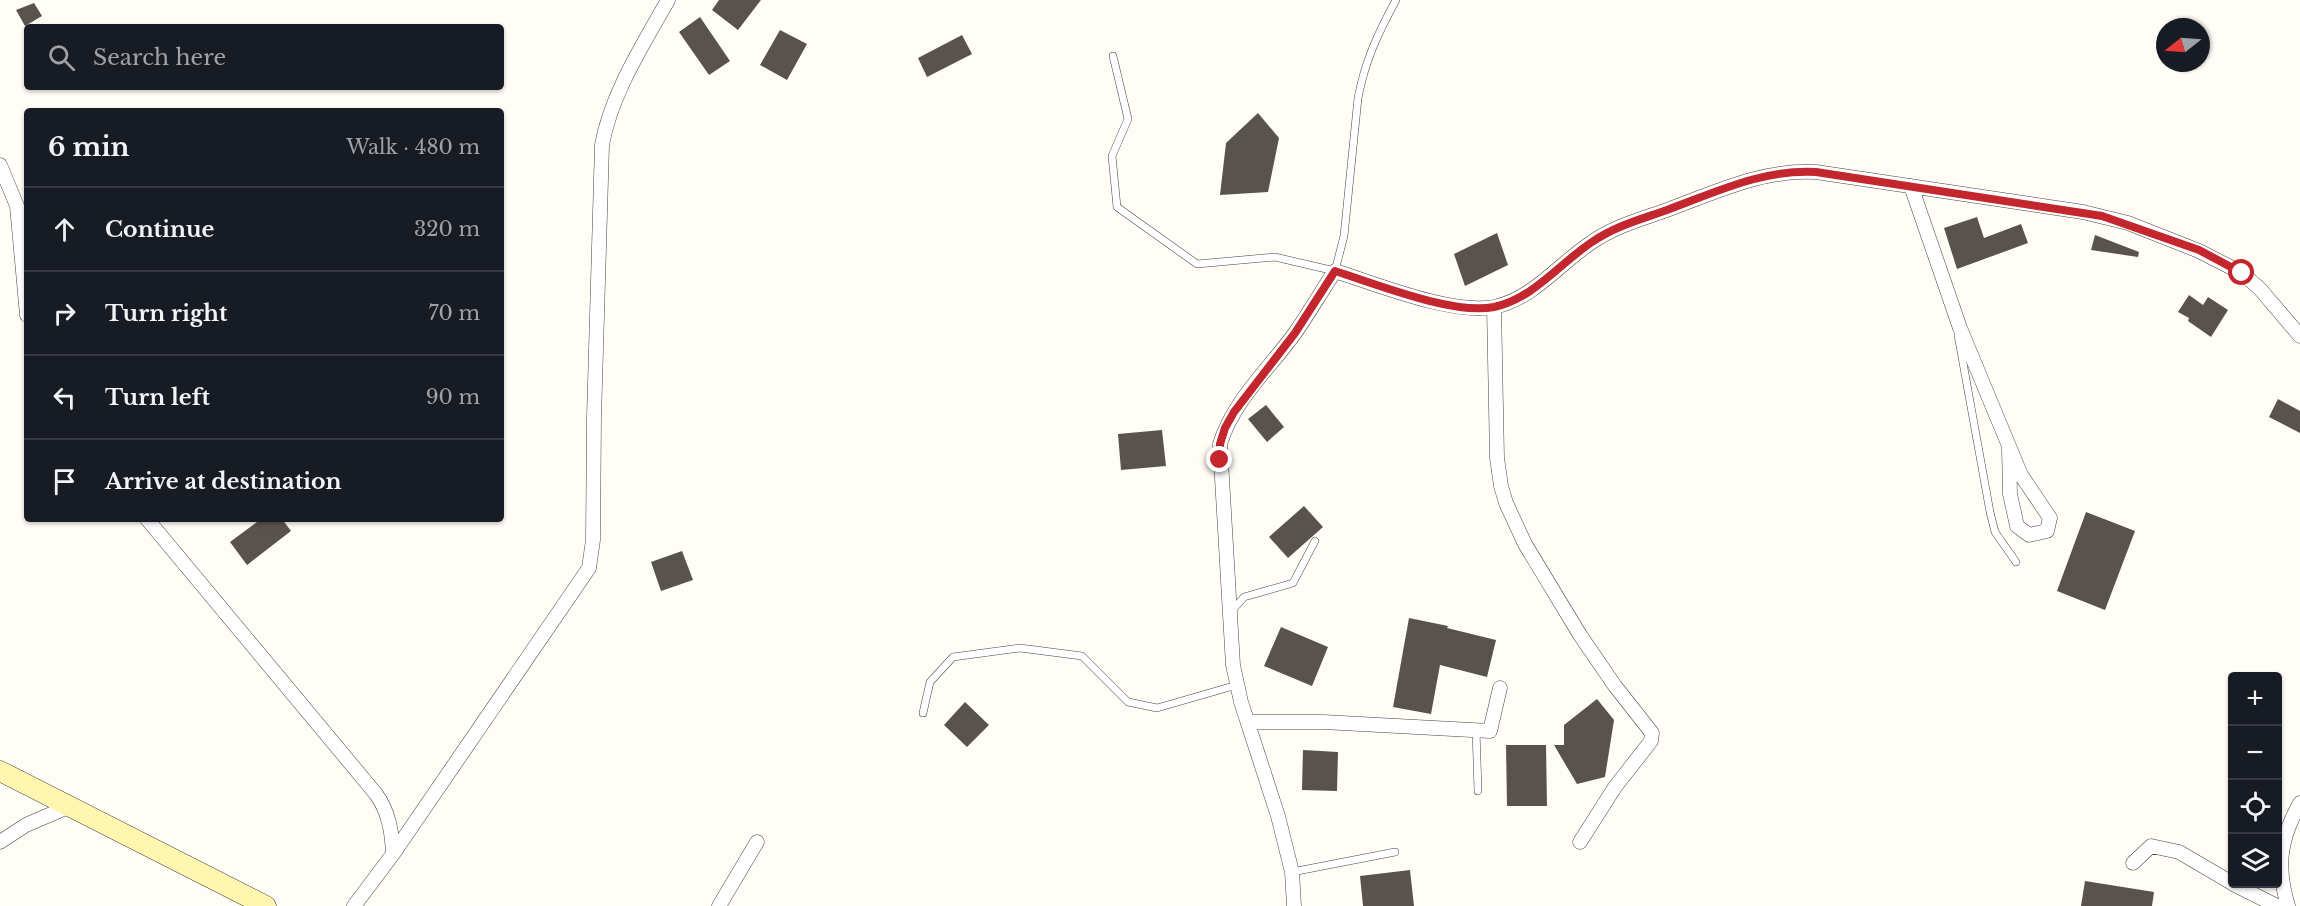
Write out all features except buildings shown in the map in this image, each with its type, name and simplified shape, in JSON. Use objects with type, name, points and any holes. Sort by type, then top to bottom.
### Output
[{"type":"main road","points":[[0,771],[266,906]]},
{"type":"street","points":[[354,906],[393,854],[589,568],[593,540],[602,145],[610,112],[629,71],[668,0]]},
{"type":"street","points":[[0,165],[17,206],[24,282]]},
{"type":"street","points":[[1294,906],[1292,872],[1278,816],[1237,685],[1233,665],[1220,444],[1225,428],[1234,412],[1295,333],[1335,271],[1457,306],[1494,307],[1514,300],[1532,289],[1580,250],[1611,231],[1762,176],[1798,171],[1816,172],[2083,212],[2128,223],[2199,250],[2242,273],[2260,289],[2300,336]]},
{"type":"street","points":[[1911,186],[1959,328],[2021,475],[2049,518],[2047,531],[2029,535],[2017,526],[2010,494],[2009,447]]},
{"type":"street","points":[[1494,307],[1497,448],[1501,486],[1506,503],[1525,544],[1580,635],[1652,733],[1651,741],[1629,766],[1580,842]]},
{"type":"street","points":[[149,522],[376,794],[384,805],[391,830],[393,854]]},
{"type":"street","points":[[1249,722],[1323,722],[1490,731],[1500,688]]},
{"type":"street","points":[[2288,906],[2281,871],[2282,851],[2288,826],[2300,803]]},
{"type":"street","points":[[0,842],[26,825],[70,806]]},
{"type":"street","points":[[719,906],[757,842]]},
{"type":"street","points":[[2133,863],[2151,846],[2179,852],[2228,880]]},
{"type":"street","points":[[2243,888],[2277,906]]},
{"type":"lane","points":[[1113,56],[1128,119],[1112,156],[1117,207],[1197,264],[1275,257],[1335,271],[1344,236],[1362,77],[1368,58],[1396,0]]},
{"type":"lane","points":[[1952,306],[1990,512],[1995,532],[2016,562]]},
{"type":"lane","points":[[1231,612],[1244,597],[1293,583],[1315,541]]},
{"type":"lane","points":[[923,713],[930,682],[953,657],[1020,648],[1082,657],[1128,702],[1157,708],[1237,685]]},
{"type":"lane","points":[[1476,730],[1478,791]]},
{"type":"lane","points":[[1292,872],[1395,852]]},
{"type":"route","points":[[1220,460],[1220,444],[1225,428],[1234,412],[1295,333],[1335,271],[1457,306],[1494,307],[1514,300],[1532,289],[1580,250],[1611,231],[1744,181],[1780,172],[1816,172],[2102,216],[2128,223],[2199,250],[2242,273]]}]
